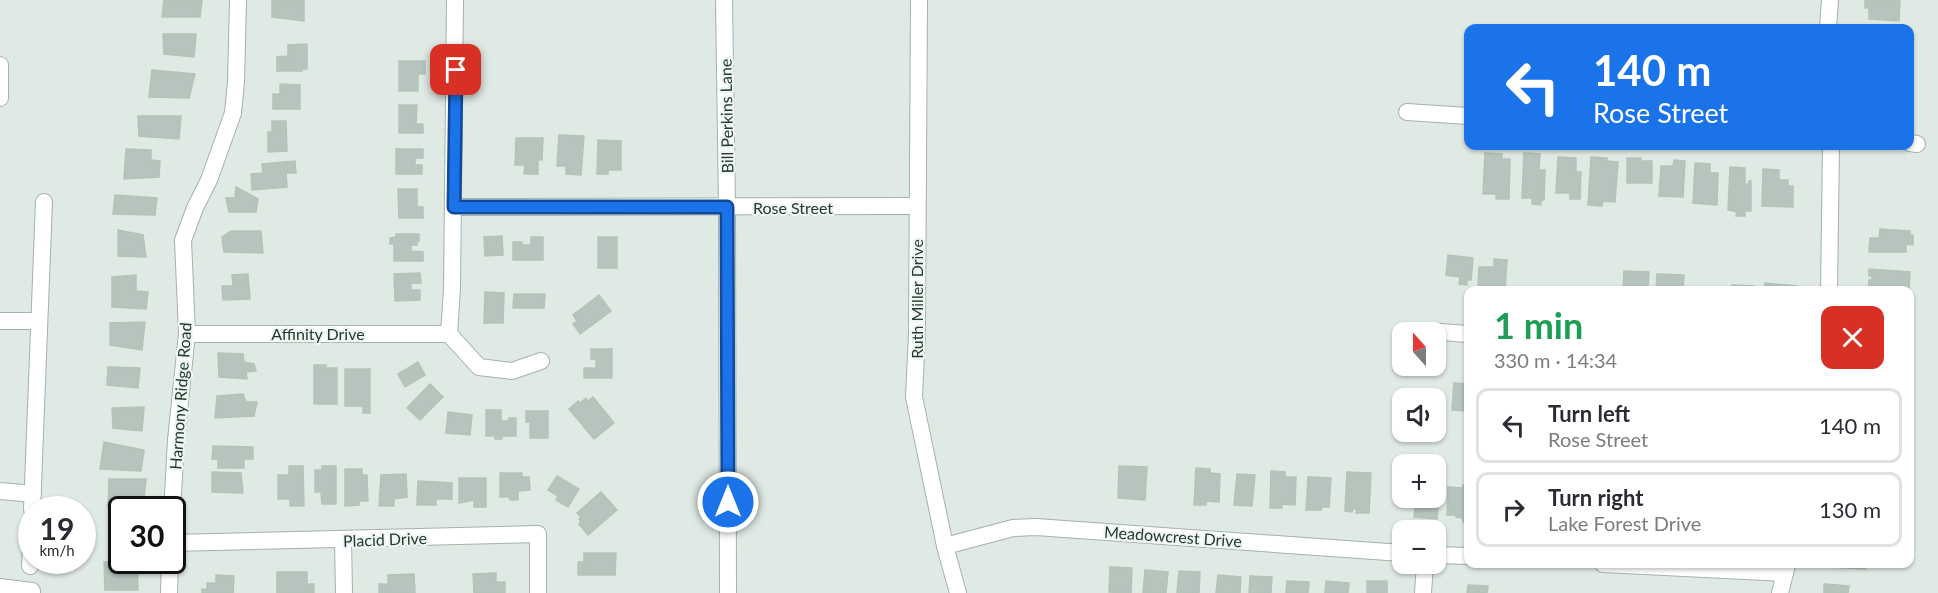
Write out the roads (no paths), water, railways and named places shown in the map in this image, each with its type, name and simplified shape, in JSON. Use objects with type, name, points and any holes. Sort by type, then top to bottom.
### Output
[{"type":"street","name":"Harmony Ridge Road","points":[[173,496],[187,334],[183,240],[209,180],[233,113],[238,0]]},
{"type":"street","points":[[455,0],[454,207],[449,334],[479,367],[512,371],[541,361]]},
{"type":"street","name":"Bill Perkins Lane","points":[[724,0],[728,593]]},
{"type":"street","name":"Ruth Miller Drive","points":[[919,0],[917,333],[914,397],[945,546],[958,593]]},
{"type":"street","points":[[1828,24],[1830,0]]},
{"type":"street","points":[[0,65],[0,98]]},
{"type":"street","points":[[1407,111],[1464,116]]},
{"type":"street","points":[[1829,286],[1832,150]]},
{"type":"street","points":[[33,496],[45,202]]},
{"type":"street","name":"Rose Street","points":[[454,207],[916,206]]},
{"type":"street","points":[[0,321],[39,321]]},
{"type":"street","points":[[1446,332],[1464,334]]},
{"type":"street","name":"Affinity Drive","points":[[187,334],[449,334]]},
{"type":"street","points":[[0,491],[18,497]]},
{"type":"street","name":"Meadowcrest Drive","points":[[945,546],[1013,528],[1036,527],[1392,552]]},
{"type":"street","name":"Placid Drive","points":[[186,543],[538,534],[538,593]]},
{"type":"street","points":[[343,540],[344,593]]},
{"type":"street","points":[[1446,555],[1464,556]]},
{"type":"street","points":[[1780,593],[1787,568]]},
{"type":"street","points":[[169,593],[170,574]]},
{"type":"street","points":[[1423,593],[1424,574]]},
{"type":"street","points":[[0,587],[32,591],[32,593]]}]
